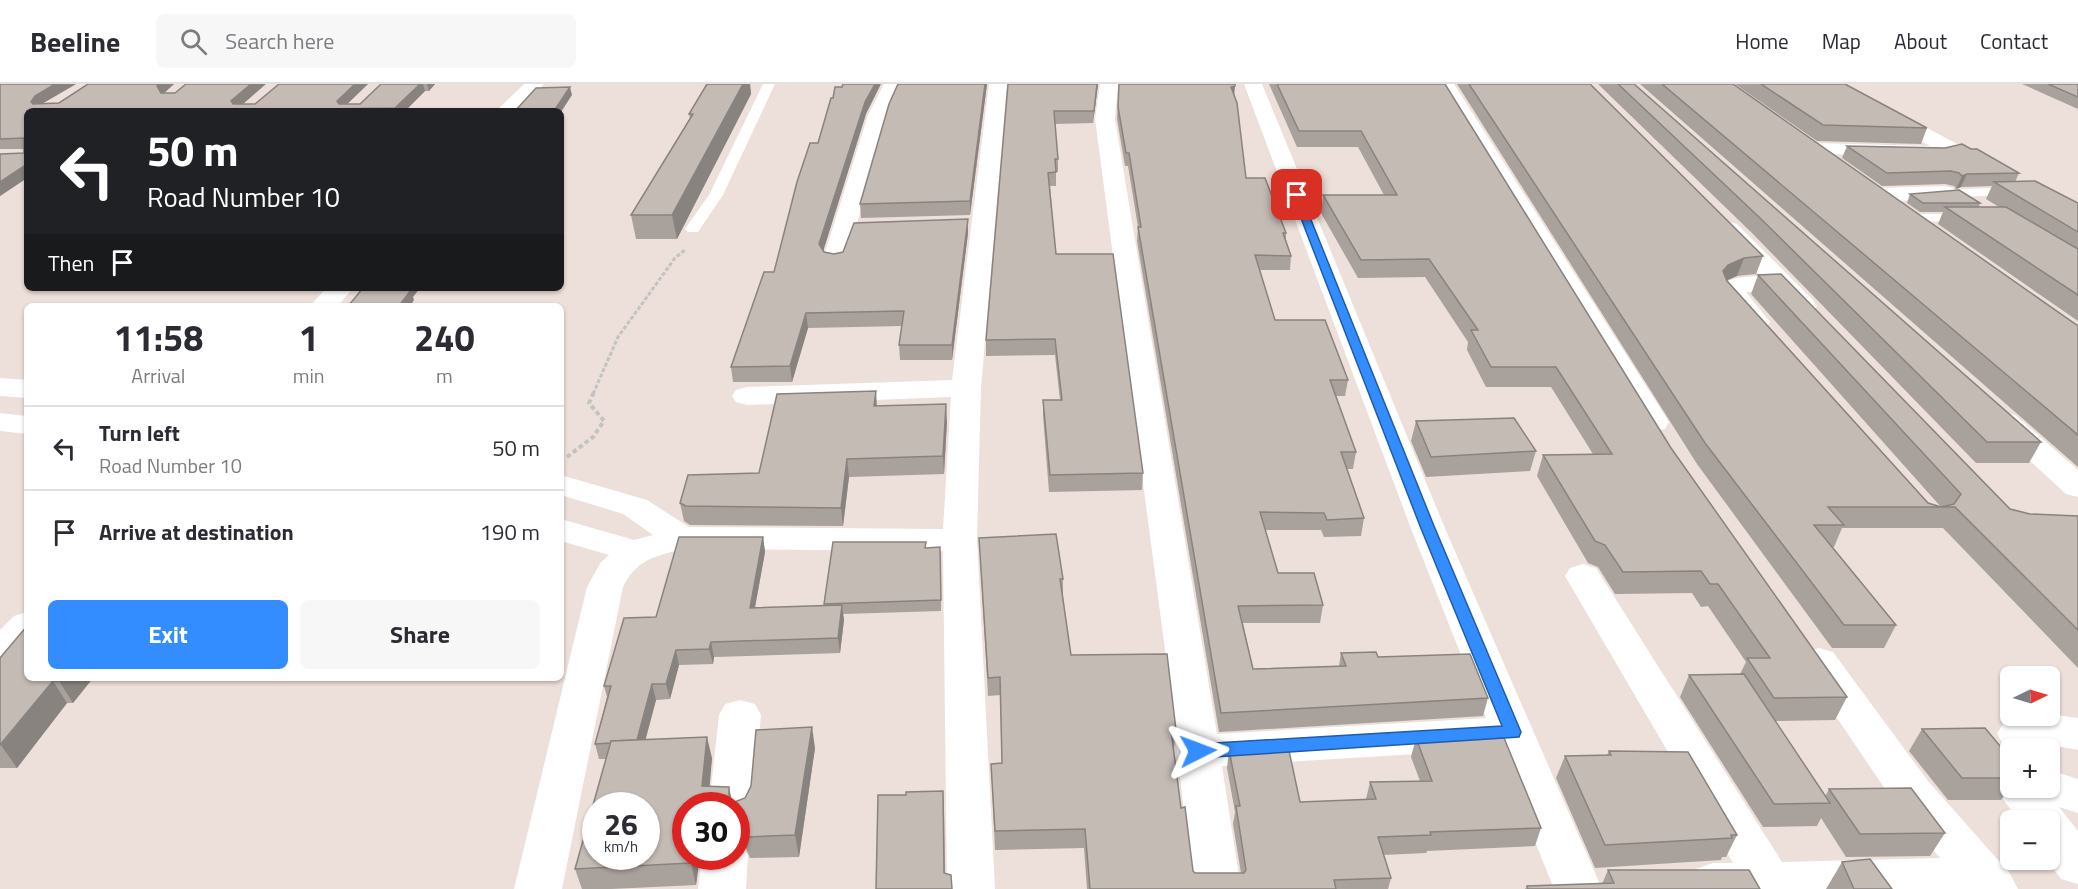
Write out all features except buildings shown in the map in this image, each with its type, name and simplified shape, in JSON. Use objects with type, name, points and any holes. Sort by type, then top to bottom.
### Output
[{"type":"street","points":[[509,108],[535,84]]},
{"type":"street","points":[[835,259],[878,115],[893,84]]},
{"type":"street","points":[[971,889],[960,540],[973,224],[998,84]]},
{"type":"street","points":[[1109,84],[1105,119],[1217,889]]},
{"type":"street","points":[[1252,84],[1427,526],[1513,732],[1599,889]]},
{"type":"street","points":[[1445,84],[1670,449]]},
{"type":"street","points":[[1831,84],[1952,149],[1940,152],[1802,142],[1939,240]]},
{"type":"street","points":[[1857,182],[1946,193]]},
{"type":"street","points":[[1708,208],[1822,325]]},
{"type":"street","points":[[843,228],[866,228]]},
{"type":"street","points":[[1734,233],[1764,234]]},
{"type":"street","points":[[1774,342],[1735,298],[1732,289],[1740,285],[1781,282]]},
{"type":"street","points":[[326,303],[337,291]]},
{"type":"street","points":[[0,387],[24,389]]},
{"type":"street","points":[[747,396],[966,388]]},
{"type":"street","points":[[1990,408],[2078,487]]},
{"type":"street","points":[[0,422],[24,425]]},
{"type":"street","points":[[564,486],[635,507],[681,538]]},
{"type":"street","points":[[564,531],[634,551]]},
{"type":"street","points":[[538,889],[605,587],[614,570],[634,551],[681,538],[960,540]]},
{"type":"street","points":[[1583,576],[1768,880]]},
{"type":"street","points":[[0,654],[24,629]]},
{"type":"street","points":[[1804,640],[1912,793],[1991,883]]},
{"type":"street","points":[[732,792],[740,715]]},
{"type":"street","points":[[2020,738],[2018,733],[2025,726],[2078,734]]},
{"type":"street","points":[[1198,751],[1513,732]]},
{"type":"street","points":[[2060,790],[2078,796]]},
{"type":"street","points":[[2025,798],[2035,810]]},
{"type":"street","points":[[2060,842],[2078,865]]},
{"type":"street","points":[[722,889],[724,870]]},
{"type":"street","points":[[1677,885],[1768,880],[1991,883]]},
{"type":"lane","points":[[693,229],[716,195],[769,84]]},
{"type":"lane","points":[[1910,218],[1981,212],[1961,193],[2030,192]]},
{"type":"path","points":[[564,460],[585,445],[602,428],[604,422],[589,403],[600,373],[618,338],[675,258],[685,251],[693,229]]},
{"type":"route","points":[[1198,751],[1513,732],[1427,526],[1297,195]]}]
